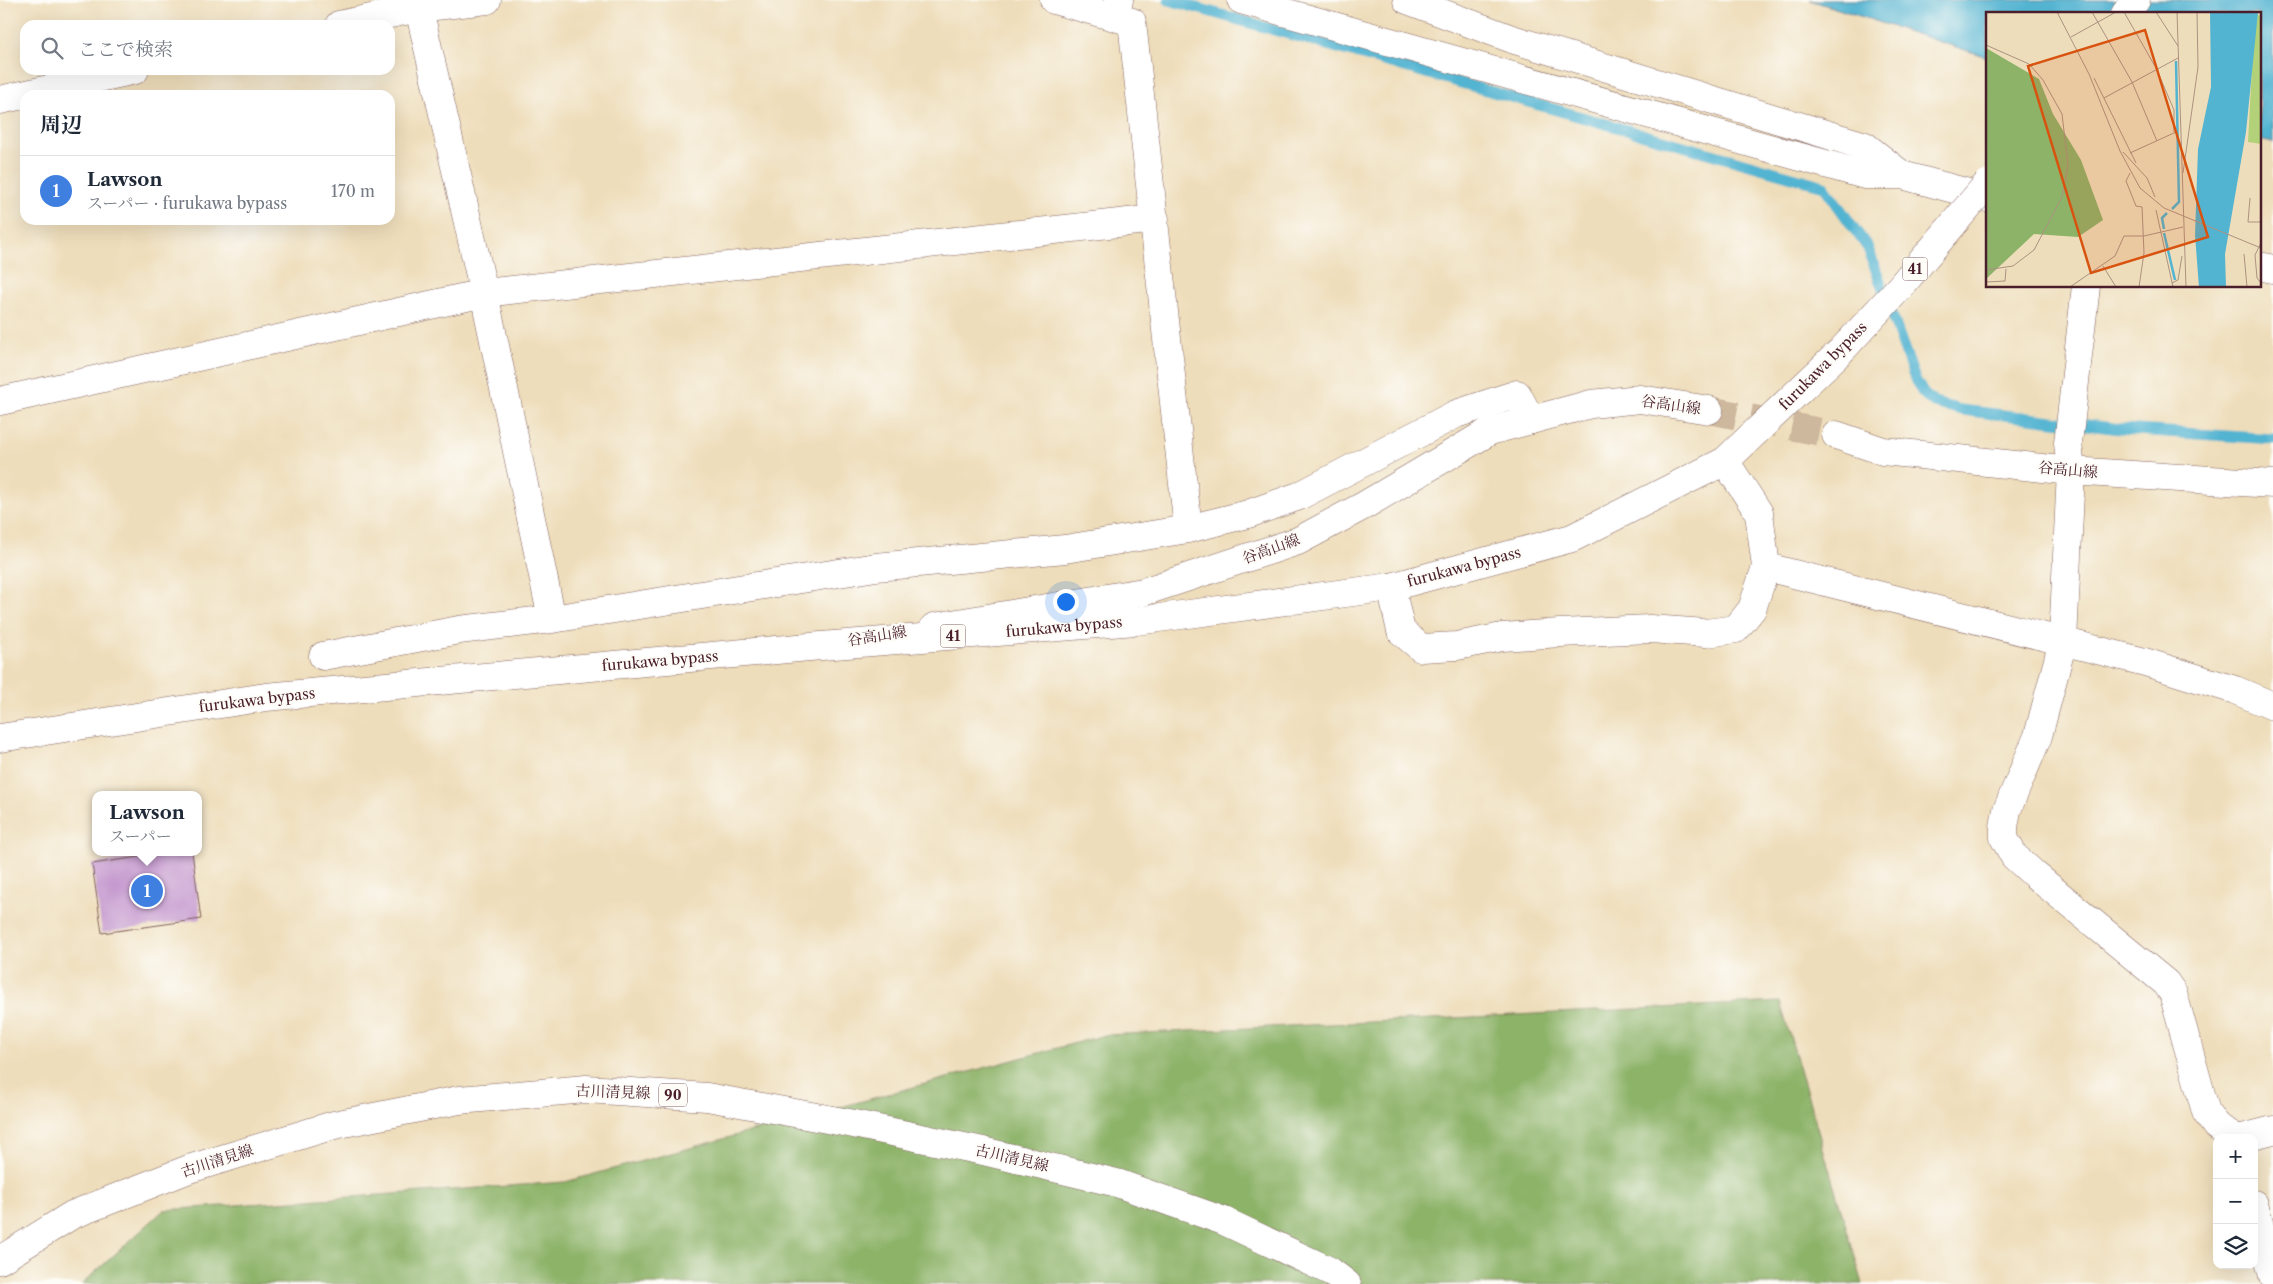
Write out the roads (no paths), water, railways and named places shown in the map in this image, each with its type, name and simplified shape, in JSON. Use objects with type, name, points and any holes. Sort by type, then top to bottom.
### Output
[{"type":"main road","points":[[358,20],[417,4],[487,0]]},
{"type":"main road","points":[[1054,0],[1117,7],[1132,22],[1188,529]]},
{"type":"main road","points":[[1241,0],[1865,175],[1902,175],[1986,198]]},
{"type":"main road","points":[[1407,0],[1512,39],[1865,146],[1902,175]]},
{"type":"main road","points":[[2127,12],[2136,0]]},
{"type":"main road","points":[[417,4],[484,293],[552,619]]},
{"type":"main road","points":[[45,90],[112,75]]},
{"type":"main road","points":[[0,100],[20,96]]},
{"type":"main road","name":"furukawa bypass","points":[[0,738],[266,697],[809,647],[1136,621],[1391,587],[1572,538],[1725,462],[1840,352],[1900,287],[1986,185]]},
{"type":"main road","points":[[0,401],[484,293],[1155,219]]},
{"type":"main road","points":[[2260,266],[2273,269]]},
{"type":"main road","points":[[2086,288],[2068,443],[2071,471],[2063,641],[2038,736],[2006,810],[2004,838],[2014,856],[2035,875],[2166,983],[2173,993],[2206,1112],[2216,1126],[2229,1134]]},
{"type":"main road","points":[[323,656],[459,630],[552,619],[876,567],[1065,550],[1188,529],[1248,514],[1299,496],[1456,414],[1517,394],[1531,420]]},
{"type":"main road","name":"谷高山線","points":[[809,647],[1143,592],[1221,568],[1298,541],[1365,505],[1490,431],[1531,420],[1592,404],[1640,399],[1709,410]]},
{"type":"main road","name":"谷高山線","points":[[1836,435],[1883,451],[2071,471],[2273,484]]},
{"type":"main road","points":[[1391,587],[1401,631],[1422,648],[1457,646],[1502,637],[1560,633],[1650,629],[1706,633],[1736,629],[1752,610],[1766,567],[1759,513],[1725,462]]},
{"type":"main road","points":[[1766,567],[2145,662],[2235,690],[2273,706]]},
{"type":"main road","name":"古川清見線","points":[[0,1260],[72,1215],[189,1169],[334,1125],[459,1100],[586,1089],[707,1097],[964,1147],[1117,1183],[1224,1221],[1330,1271],[1347,1284]]},
{"type":"main road","points":[[2258,1134],[2273,1130]]},
{"type":"main road","points":[[2258,1219],[2273,1276]]},
{"type":"water","points":[[1810,0],[2273,0],[2273,143],[2260,140],[2260,12],[1986,12],[1986,57]]},
{"type":"waterway","points":[[1169,0],[1824,186],[1868,248],[1915,379],[1923,393],[1934,403],[1961,410],[2121,429],[2273,439]]},
{"type":"tunnel","points":[[1709,410],[1836,435]]},
{"type":"place","name":"Lawson","points":[[147,891]]}]
